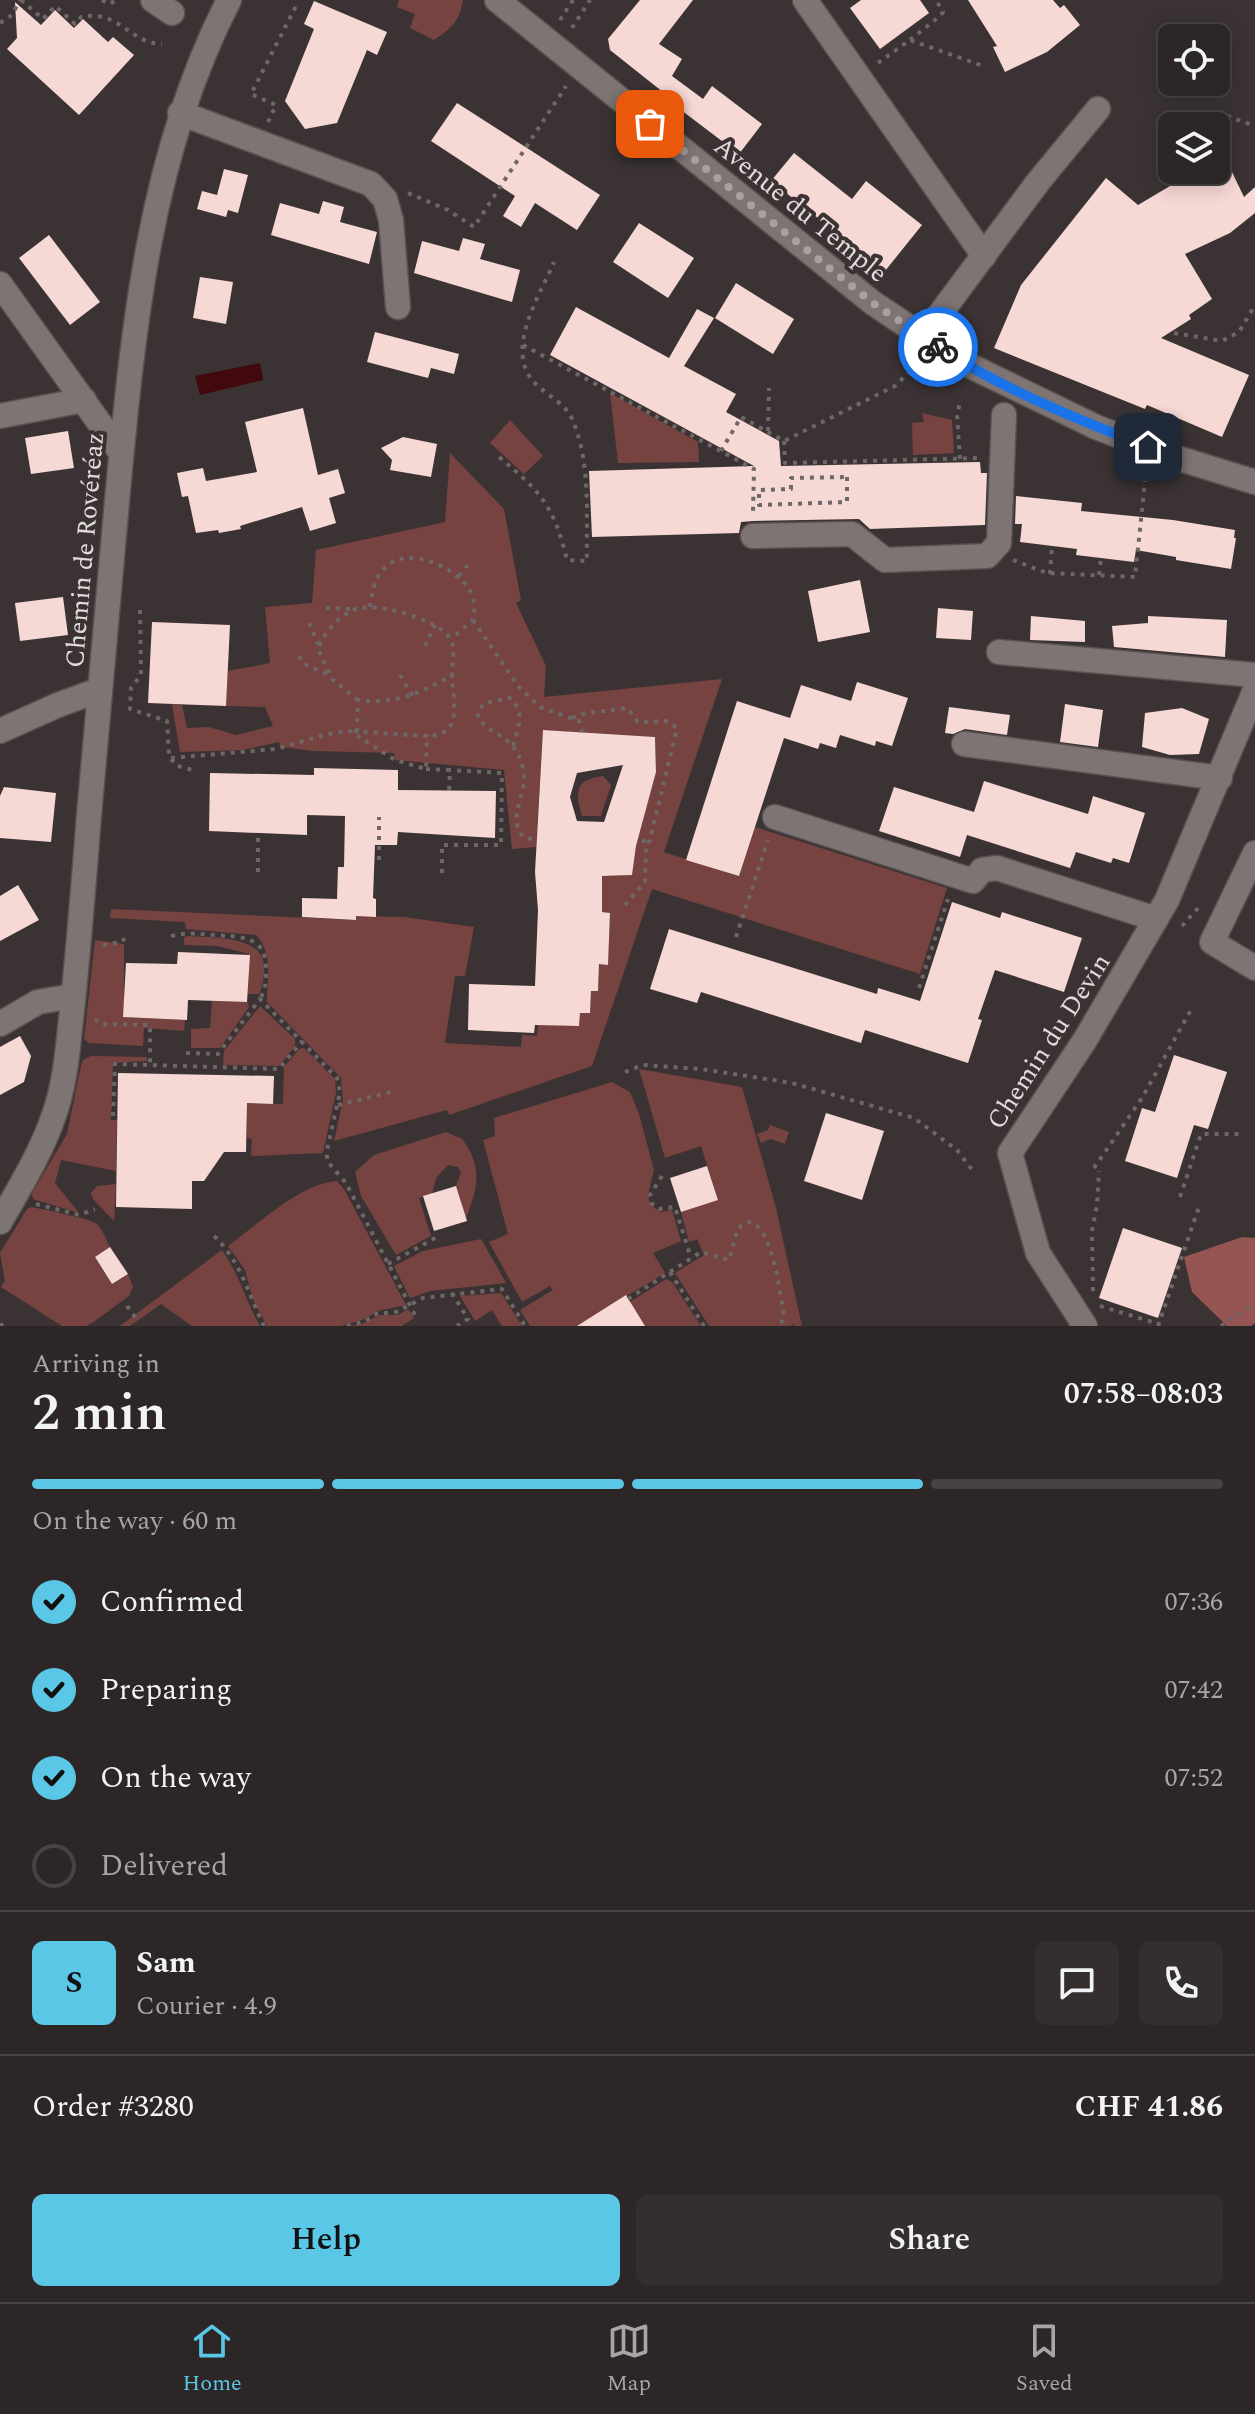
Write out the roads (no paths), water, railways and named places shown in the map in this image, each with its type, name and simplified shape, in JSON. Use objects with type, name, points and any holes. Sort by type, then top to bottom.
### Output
[{"type":"street","name":"Chemin de Rovéréaz","points":[[0,1222],[41,1147],[55,1113],[66,1060],[121,453],[138,301],[152,227],[180,113],[202,55],[229,0]]},
{"type":"street","name":"Avenue du Temple","points":[[497,0],[873,303],[958,360],[1096,427],[1174,457],[1255,482]]},
{"type":"street","points":[[805,0],[984,256]]},
{"type":"street","points":[[923,337],[1038,182],[1098,109]]},
{"type":"street","points":[[180,113],[371,184],[385,199],[391,220],[398,307]]},
{"type":"street","points":[[0,284],[121,453]]},
{"type":"street","points":[[0,416],[84,400]]},
{"type":"street","points":[[753,536],[852,534],[885,560],[987,556],[999,543],[1004,415]]},
{"type":"street","points":[[999,652],[1255,675]]},
{"type":"street","points":[[0,731],[99,690]]},
{"type":"street","name":"Chemin du Devin","points":[[1085,1326],[1038,1253],[1010,1153],[1166,925],[1167,900],[1255,690]]},
{"type":"street","points":[[964,744],[1220,778]]},
{"type":"street","points":[[775,817],[973,881],[982,870],[997,868],[1166,925]]},
{"type":"street","points":[[1255,853],[1212,942],[1255,968]]},
{"type":"street","points":[[0,1024],[38,1002],[73,996]]}]
